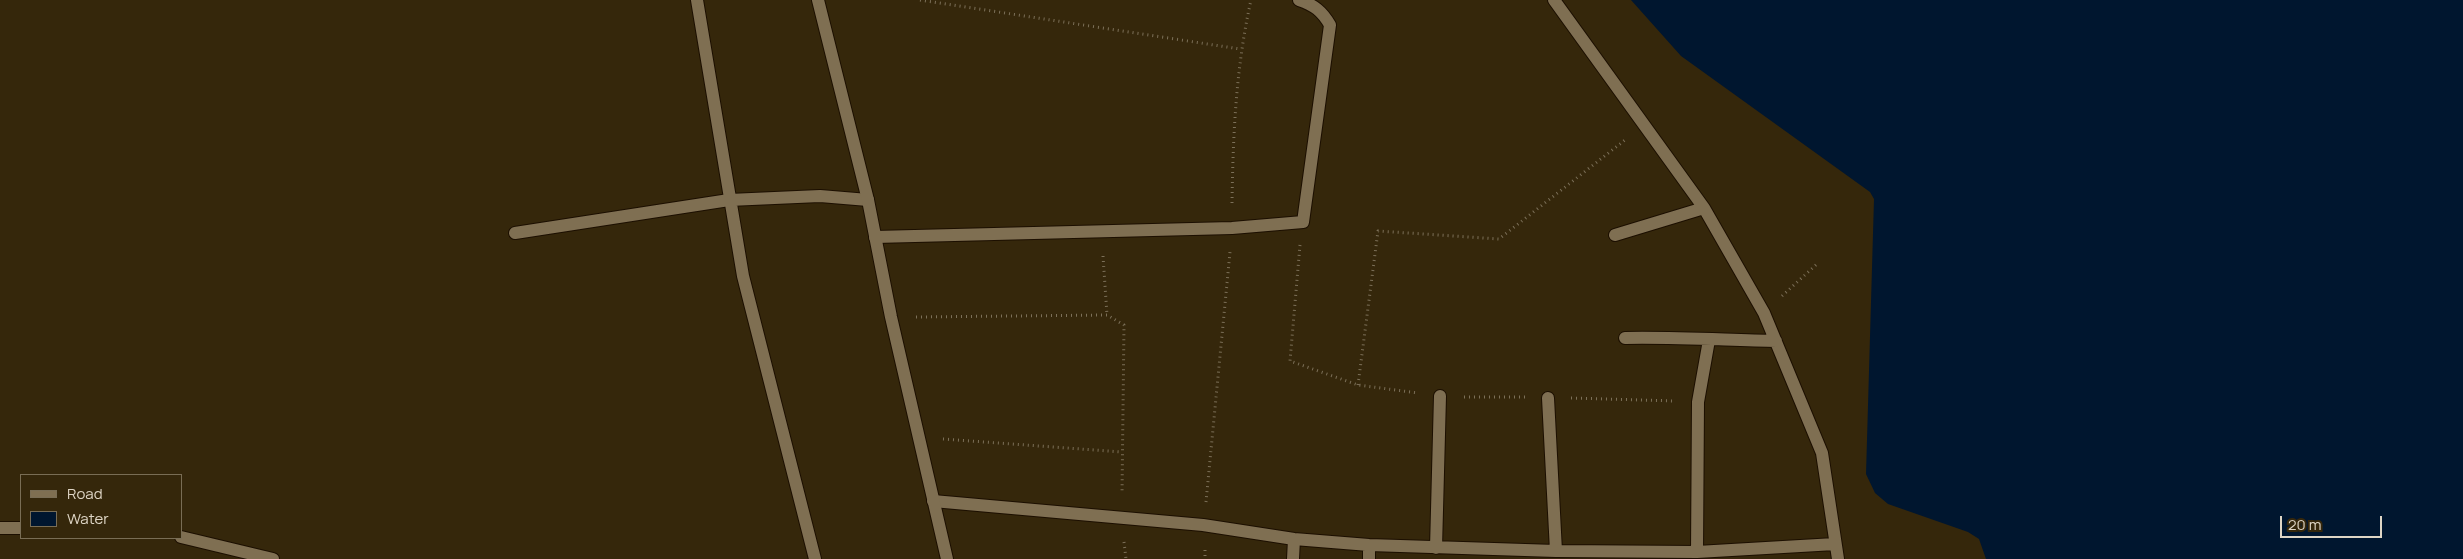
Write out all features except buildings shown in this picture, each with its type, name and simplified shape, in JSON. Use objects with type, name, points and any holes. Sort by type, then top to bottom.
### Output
[{"type":"street","points":[[697,0],[743,276],[815,559]]},
{"type":"street","points":[[818,0],[868,200],[891,317],[947,559]]},
{"type":"street","points":[[875,237],[1232,228],[1303,222],[1330,25],[1324,14],[1314,5],[1299,0]]},
{"type":"street","points":[[1554,0],[1704,208],[1764,313],[1822,453],[1838,559]]},
{"type":"street","points":[[515,233],[729,200],[820,196],[868,200]]},
{"type":"street","points":[[1616,235],[1704,208]]},
{"type":"street","points":[[1625,338],[1674,337],[1709,340],[1776,341]]},
{"type":"street","points":[[1697,552],[1698,402],[1709,340]]},
{"type":"street","points":[[1436,548],[1440,396]]},
{"type":"street","points":[[1548,398],[1556,551]]},
{"type":"street","points":[[933,501],[1204,524],[1294,539],[1436,548],[1452,554],[1556,551],[1601,555],[1697,552],[1835,544]]},
{"type":"street","points":[[0,528],[20,528]]},
{"type":"street","points":[[182,537],[273,559]]},
{"type":"street","points":[[1293,559],[1294,539]]},
{"type":"street","points":[[1369,545],[1369,559]]},
{"type":"path","points":[[920,0],[1240,49]]},
{"type":"path","points":[[1204,524],[1232,228],[1233,134],[1240,49],[1251,0]]},
{"type":"path","points":[[1358,384],[1378,231],[1499,239],[1644,126]]},
{"type":"path","points":[[1303,222],[1290,361],[1358,384],[1440,396],[1698,402]]},
{"type":"path","points":[[1101,232],[1107,316]]},
{"type":"path","points":[[1764,313],[1817,264]]},
{"type":"path","points":[[891,317],[1107,316],[1124,325],[1121,517]]},
{"type":"path","points":[[919,437],[1122,452]]},
{"type":"water","points":[[1631,0],[2463,0],[2463,559],[1986,559],[1979,539],[1968,532],[1888,504],[1875,493],[1866,474],[1874,199],[1870,192],[1681,56]]}]
